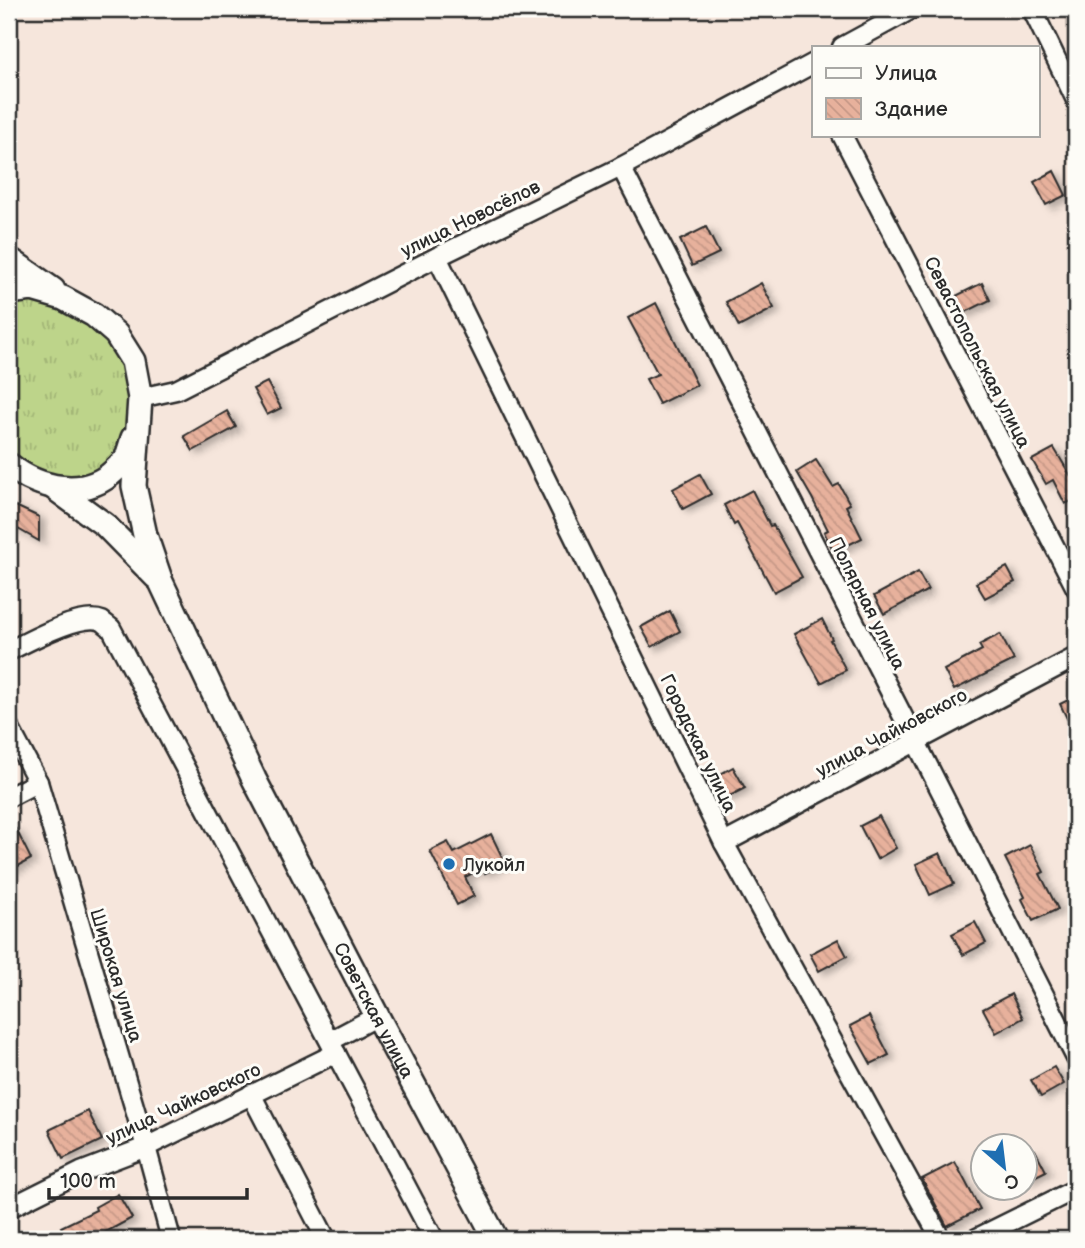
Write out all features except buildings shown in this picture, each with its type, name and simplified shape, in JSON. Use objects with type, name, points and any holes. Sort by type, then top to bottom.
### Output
[{"type":"main road","points":[[9,259],[63,298],[94,314],[116,334],[133,360],[139,410],[135,486],[145,536],[161,582]]},
{"type":"main road","points":[[9,292],[32,289],[63,298]]},
{"type":"main road","points":[[10,466],[32,480],[52,486],[79,488],[104,480],[125,460],[139,410]]},
{"type":"main road","points":[[52,486],[104,526],[161,582]]},
{"type":"main road","name":"Советская улица","points":[[161,582],[254,779],[376,1016],[496,1239]]},
{"type":"street","points":[[844,46],[912,9]]},
{"type":"street","points":[[1032,9],[1076,100]]},
{"type":"street","name":"улица Новосёлов","points":[[139,410],[811,70]]},
{"type":"street","name":"Севастопольская улица","points":[[843,136],[1076,588]]},
{"type":"street","name":"Полярная улица","points":[[621,167],[1076,1058]]},
{"type":"street","name":"Городская улица","points":[[437,257],[724,843],[941,1239]]},
{"type":"street","points":[[9,651],[72,622],[101,621],[111,628],[434,1239]]},
{"type":"street","name":"улица Чайковского","points":[[724,843],[1076,657]]},
{"type":"street","name":"Широкая улица","points":[[9,727],[38,782],[171,1239]]},
{"type":"street","points":[[9,797],[38,782]]},
{"type":"street","name":"улица Чайковского","points":[[9,1208],[81,1172],[146,1147],[251,1094],[333,1047],[376,1016]]},
{"type":"street","points":[[251,1094],[326,1239]]},
{"type":"street","points":[[975,1239],[1076,1189]]},
{"type":"green space","points":[[9,296],[55,302],[113,340],[131,386],[126,433],[121,446],[105,469],[76,478],[61,476],[29,467],[9,454]]},
{"type":"place","name":"Лукойл","points":[[449,864]]}]
